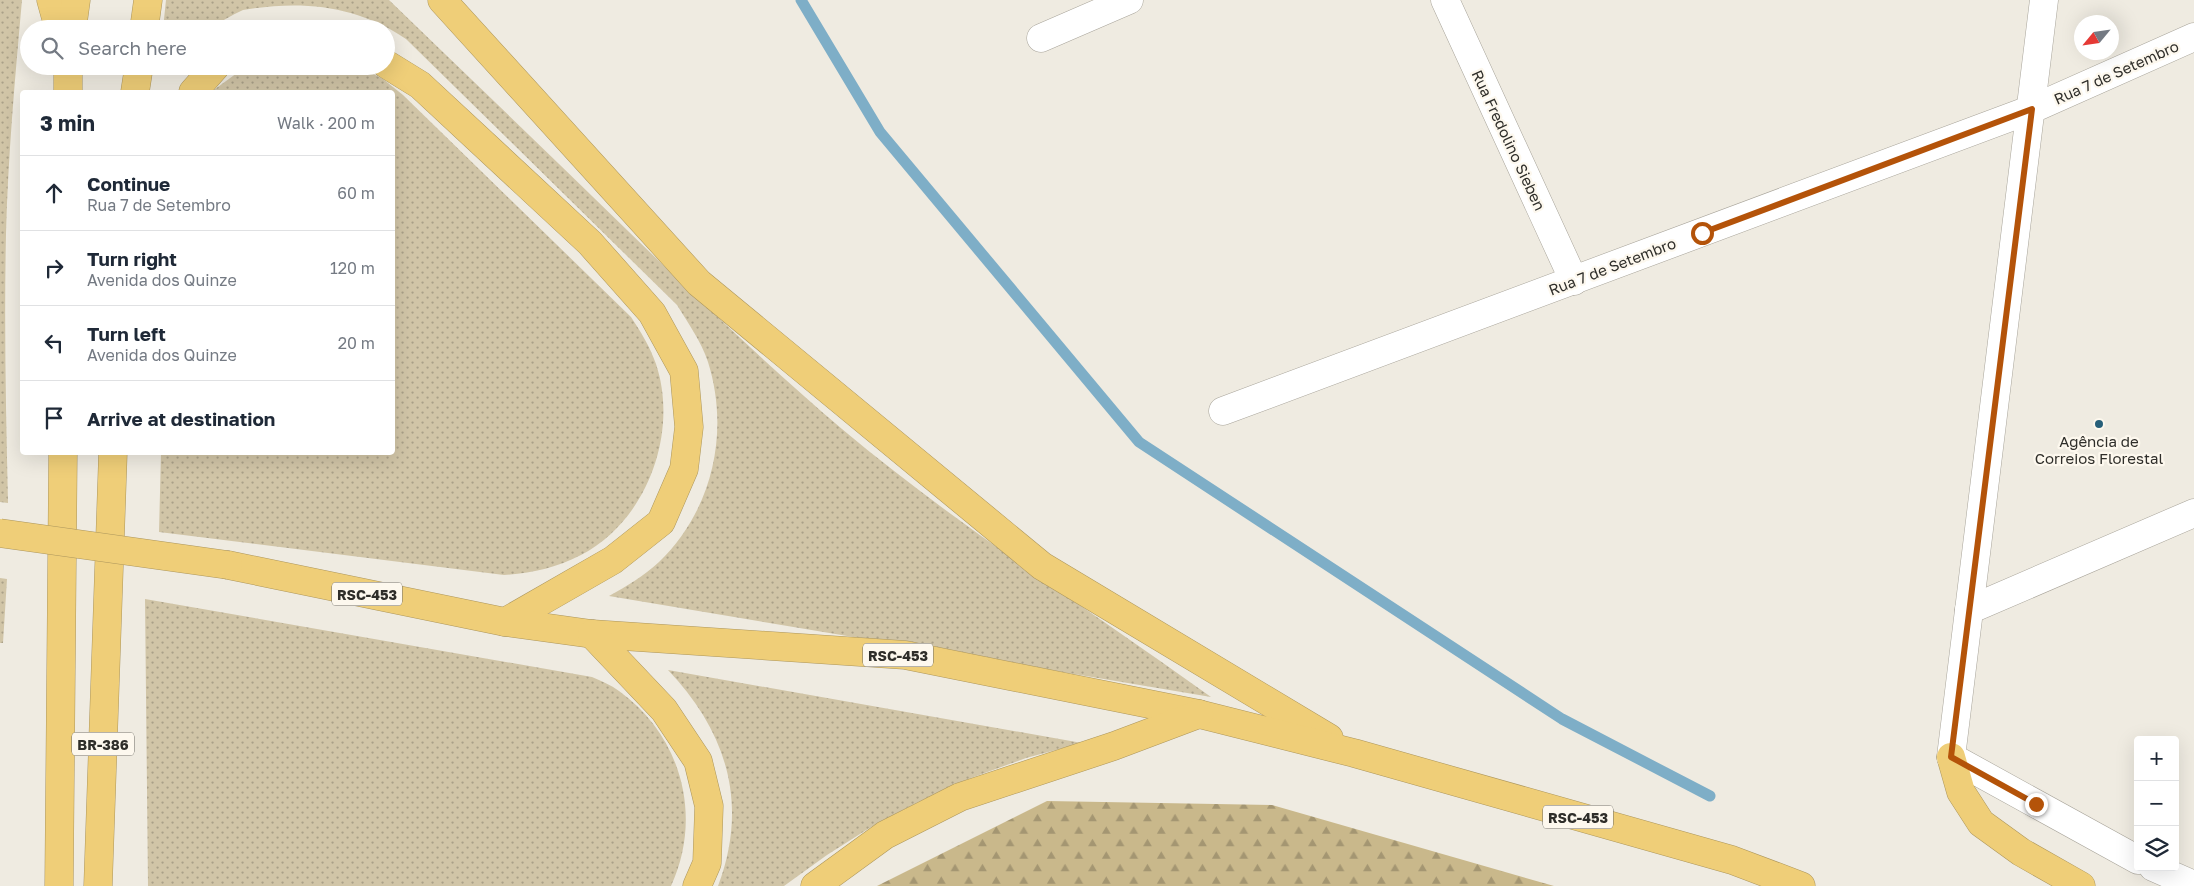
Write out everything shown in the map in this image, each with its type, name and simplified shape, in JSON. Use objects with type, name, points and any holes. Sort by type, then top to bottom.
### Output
[{"type":"highway","points":[[51,0],[57,20]]},
{"type":"highway","points":[[73,20],[76,0]]},
{"type":"highway","points":[[145,20],[148,0]]},
{"type":"highway","points":[[442,0],[699,283],[1042,566],[1354,753]]},
{"type":"highway","points":[[395,70],[420,85],[590,243],[652,313],[684,372],[689,428],[684,470],[661,522],[613,560],[505,622]]},
{"type":"highway","points":[[68,75],[68,90]]},
{"type":"highway","points":[[135,90],[138,75]]},
{"type":"highway","points":[[194,90],[208,75]]},
{"type":"highway","name":"BR-386","points":[[59,886],[64,455]]},
{"type":"highway","name":"BR-386","points":[[98,886],[113,455]]},
{"type":"highway","name":"RSC-453","points":[[0,533],[228,565],[505,622],[592,634],[905,655],[1199,714],[1354,753],[1732,860],[1801,886]]},
{"type":"highway","points":[[592,634],[664,710],[698,761],[709,806],[707,862],[697,886]]},
{"type":"highway","points":[[814,886],[885,835],[960,797],[1114,746],[1199,714]]},
{"type":"highway","points":[[1951,757],[1961,792],[1981,823],[2021,852],[2081,886]]},
{"type":"highway","points":[[43,886],[59,835]]},
{"type":"street","points":[[1041,38],[1129,0]]},
{"type":"street","name":"Rua Fredolino Sieben","points":[[1444,0],[1574,281]]},
{"type":"street","points":[[2044,0],[1951,757],[2134,858]]},
{"type":"street","name":"Rua 7 de Setembro","points":[[1223,411],[2032,109],[2194,37]]},
{"type":"street","points":[[1968,610],[2194,513]]},
{"type":"street","points":[[2162,871],[2194,885]]},
{"type":"shaded area","points":[[0,0],[22,0],[10,146],[6,234],[5,335],[8,503],[0,502]]},
{"type":"shaded area","points":[[166,0],[389,0],[706,306],[842,429],[886,465],[977,533],[1211,697],[609,596],[647,572],[678,541],[693,519],[712,469],[717,415],[714,389],[708,362],[702,347],[677,305],[406,39],[395,33],[395,20],[370,20],[348,12],[328,8],[286,6],[243,10],[224,20],[164,20]]},
{"type":"shaded area","points":[[234,75],[375,75],[383,79],[403,95],[631,317],[645,340],[656,364],[662,391],[663,418],[660,446],[652,473],[640,498],[624,521],[604,540],[581,555],[553,567],[504,575],[159,532],[161,455],[395,455],[395,90],[214,90]]},
{"type":"shaded area","points":[[0,578],[7,579],[3,643],[0,643]]},
{"type":"shaded area","points":[[145,599],[592,677],[609,685],[641,709],[658,731],[672,754],[681,780],[685,806],[685,833],[681,860],[671,886],[148,886]]},
{"type":"shaded area","points":[[668,670],[1082,743],[1026,758],[971,778],[918,802],[871,827],[827,855],[784,886],[718,886],[727,856],[732,826],[731,798],[727,771],[718,744],[705,718]]},
{"type":"green space","points":[[1047,801],[1272,805],[1554,886],[877,886]]},
{"type":"waterway","points":[[801,0],[880,132],[1139,442],[1562,719],[1710,796]]},
{"type":"place","name":"Agência de Correios Florestal","points":[[2099,424]]},
{"type":"route","points":[[1702,233],[2032,109],[1951,757],[2036,804]]}]
